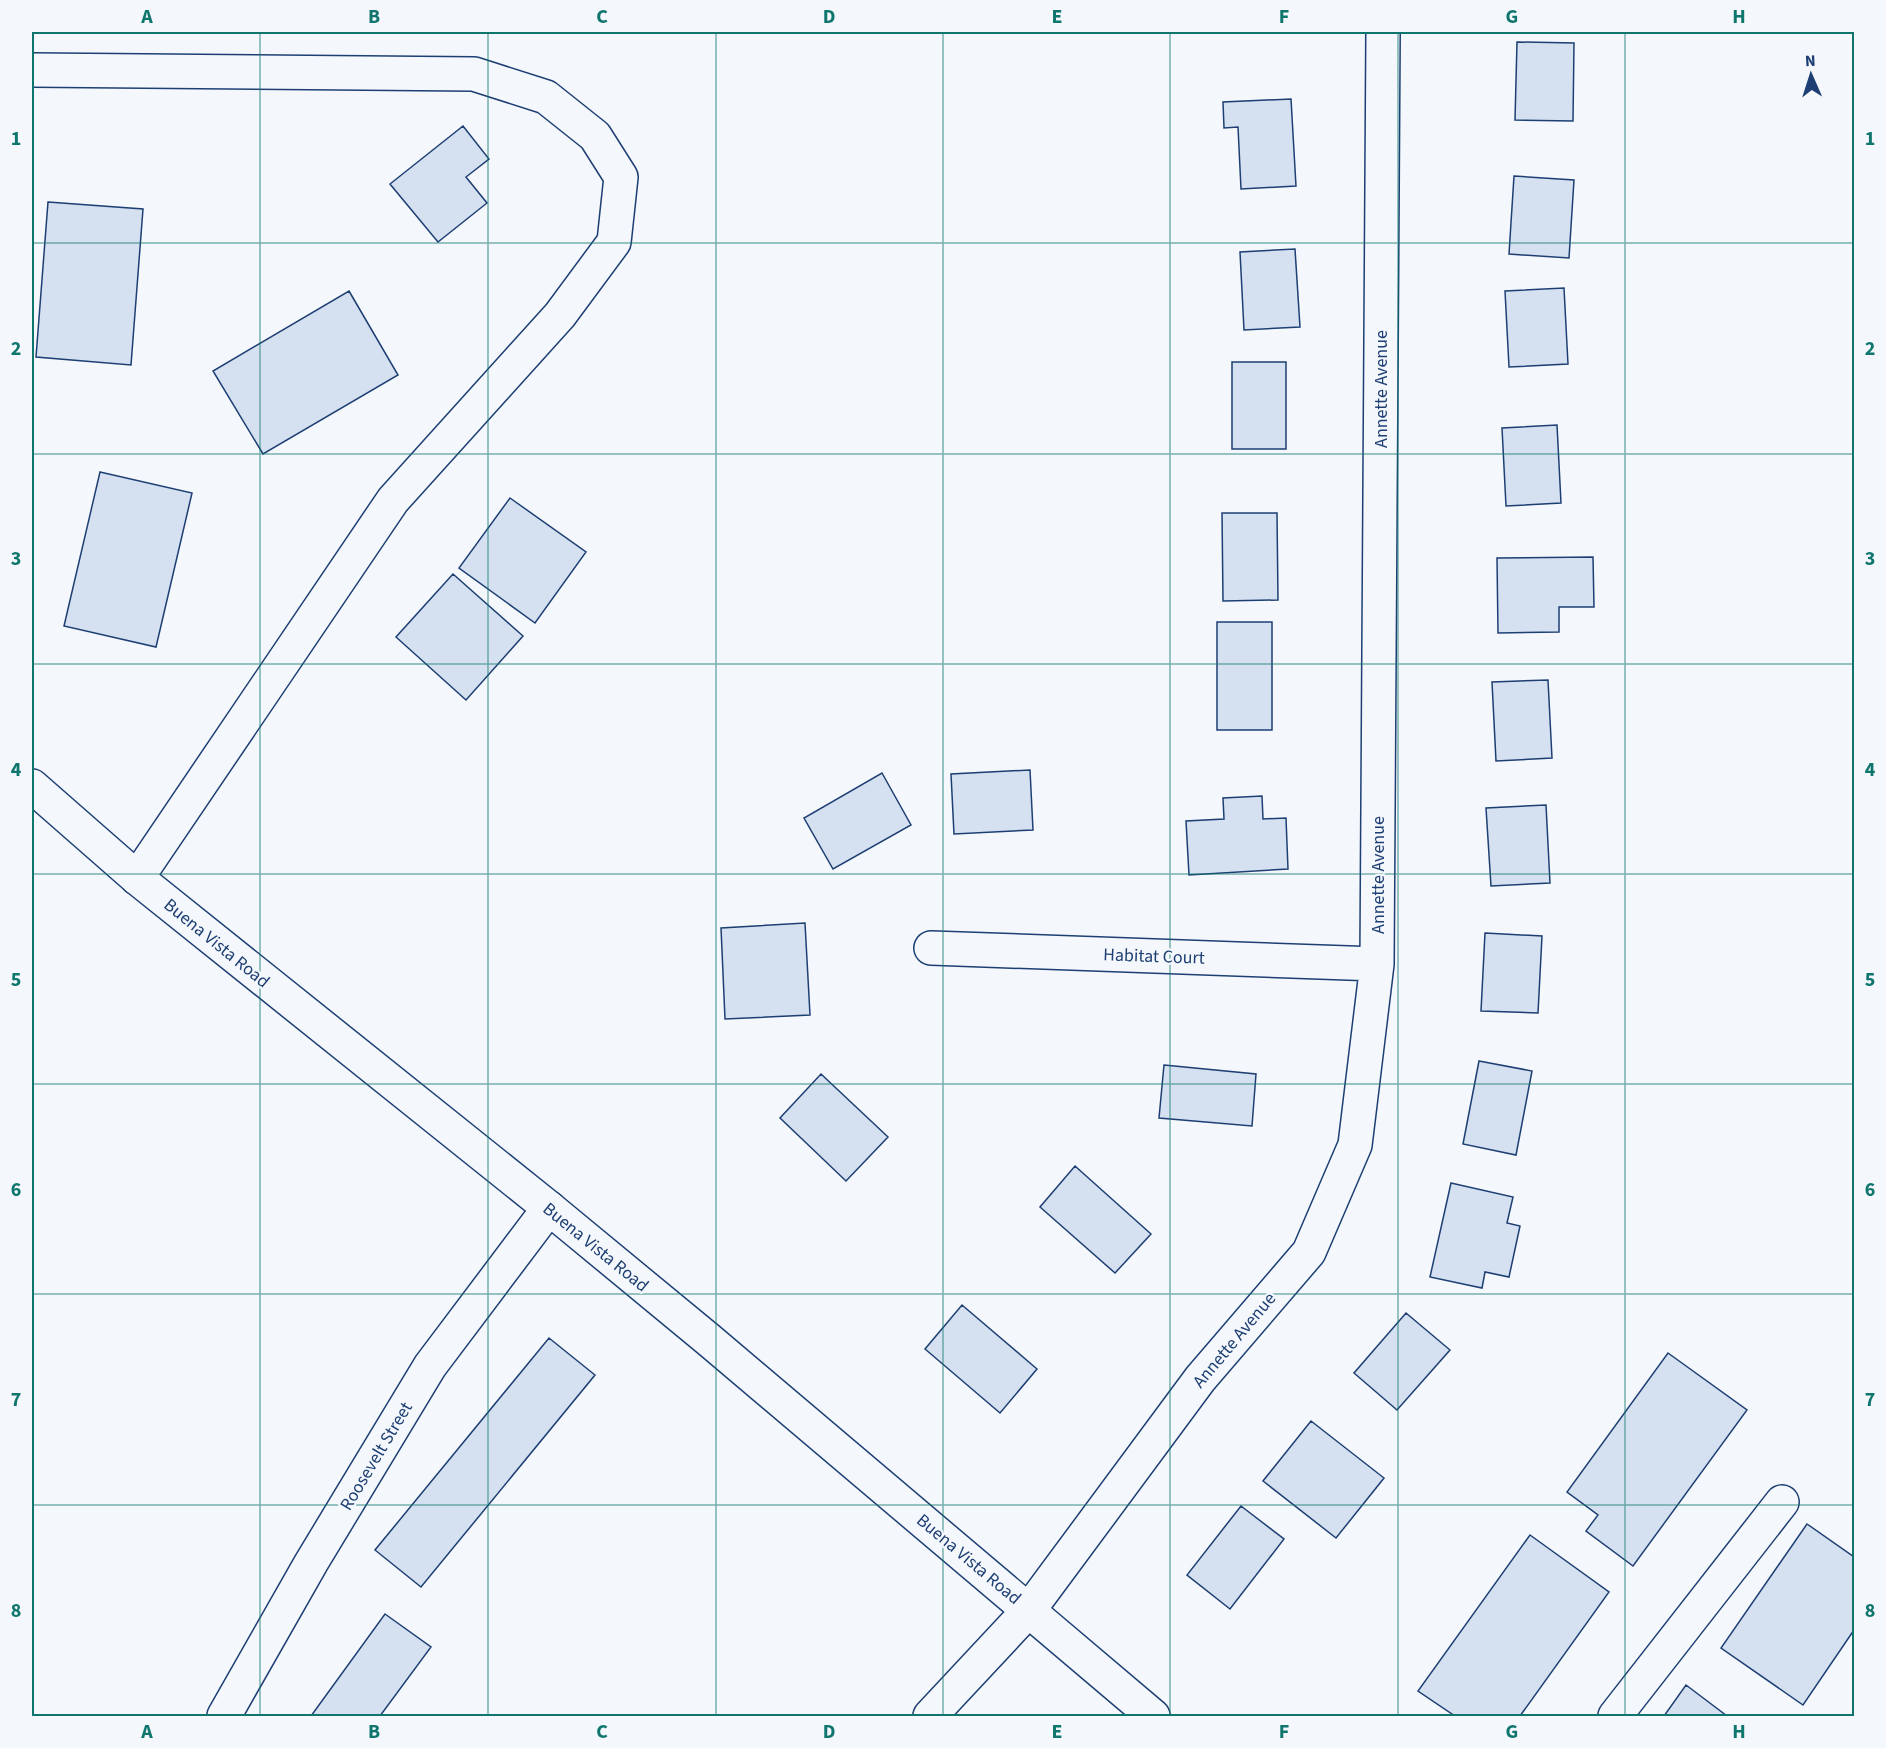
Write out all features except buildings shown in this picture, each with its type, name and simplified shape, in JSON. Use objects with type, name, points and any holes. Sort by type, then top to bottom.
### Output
[{"type":"street","name":"Annette Avenue","points":[[1029,1610],[1200,1379],[1309,1252],[1355,1145],[1377,964],[1383,32]]},
{"type":"street","points":[[32,70],[474,74],[546,97],[595,136],[621,177],[614,242],[560,315],[393,500],[137,879]]},
{"type":"street","name":"Buena Vista Road","points":[[32,786],[137,879],[549,1208],[718,1347],[1154,1716]]},
{"type":"street","name":"Habitat Court","points":[[931,948],[1377,964]]},
{"type":"street","name":"Roosevelt Street","points":[[224,1716],[311,1563],[430,1366],[549,1208]]},
{"type":"street","points":[[1615,1716],[1782,1502]]},
{"type":"street","points":[[930,1716],[1029,1610]]}]
